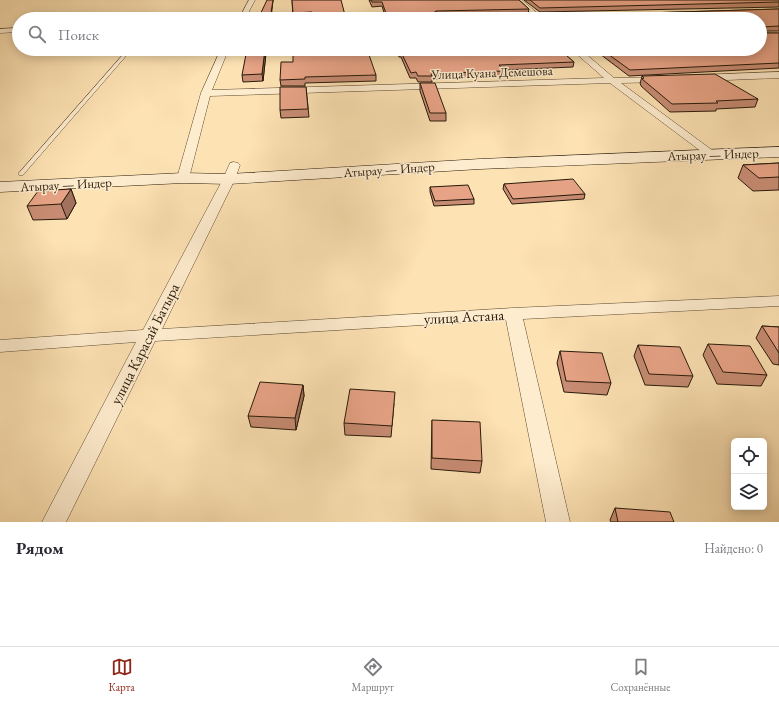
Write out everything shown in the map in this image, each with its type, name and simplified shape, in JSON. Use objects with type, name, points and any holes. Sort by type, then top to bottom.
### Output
[{"type":"main road","name":"Атырау — Индер","points":[[0,174],[185,171],[232,172],[480,164],[705,150],[779,143]]},
{"type":"main road","name":"Атырау — Индер","points":[[705,150],[779,152]]},
{"type":"main road","name":"Атырау — Индер","points":[[0,187],[185,171]]},
{"type":"street","points":[[246,12],[252,0]]},
{"type":"street","points":[[518,0],[535,12]]},
{"type":"street","points":[[0,31],[12,30]]},
{"type":"street","points":[[185,171],[206,93],[221,56]]},
{"type":"street","points":[[583,56],[612,81],[705,150]]},
{"type":"street","points":[[692,78],[779,75]]},
{"type":"street","name":"Улица Куана Демешова","points":[[206,93],[668,79]]},
{"type":"street","name":"улица Карасай Батыра","points":[[54,522],[232,172]]},
{"type":"street","name":"улица Астана","points":[[0,346],[149,335],[513,314],[779,301]]},
{"type":"street","points":[[513,314],[558,522]]},
{"type":"lane","points":[[21,174],[124,56]]},
{"type":"building","points":[[267,0],[273,0],[271,12],[261,12]]},
{"type":"building","points":[[292,0],[341,0],[344,12],[312,12],[293,12]]},
{"type":"building","points":[[371,0],[519,0],[529,9],[386,12],[382,2],[372,2]]},
{"type":"building","points":[[530,0],[779,0],[779,2],[540,8]]},
{"type":"building","points":[[779,9],[779,26],[767,27],[767,12],[679,12]]},
{"type":"building","points":[[767,33],[779,33],[779,63],[630,70],[611,56],[767,56]]},
{"type":"building","points":[[246,56],[264,56],[262,74],[242,75]]},
{"type":"building","points":[[293,56],[369,56],[376,75],[305,77],[305,79],[280,80],[281,62],[293,62]]},
{"type":"building","points":[[403,56],[567,56],[574,62],[499,65],[504,71],[431,74],[432,76],[418,76],[416,72],[411,73]]},
{"type":"building","points":[[715,74],[758,99],[716,101],[718,103],[672,104],[642,79],[644,78],[642,76]]},
{"type":"building","points":[[420,83],[435,83],[446,113],[430,113]]},
{"type":"building","points":[[280,87],[306,87],[308,109],[280,110]]},
{"type":"building","points":[[779,163],[779,177],[759,178],[743,165]]},
{"type":"building","points":[[573,179],[585,194],[513,199],[504,184]]},
{"type":"building","points":[[468,185],[474,199],[435,201],[430,187]]},
{"type":"building","points":[[71,189],[61,204],[27,206],[38,191]]},
{"type":"building","points":[[762,326],[779,327],[779,353]]},
{"type":"building","points":[[708,344],[750,346],[767,375],[723,372]]},
{"type":"building","points":[[638,345],[680,347],[693,376],[649,374]]},
{"type":"building","points":[[560,351],[602,353],[611,383],[566,381]]},
{"type":"building","points":[[260,382],[303,385],[295,418],[248,416]]},
{"type":"building","points":[[350,389],[395,392],[392,426],[344,423]]},
{"type":"building","points":[[432,420],[480,422],[482,461],[432,458]]},
{"type":"building","points":[[615,508],[670,512],[674,522],[618,522]]}]
